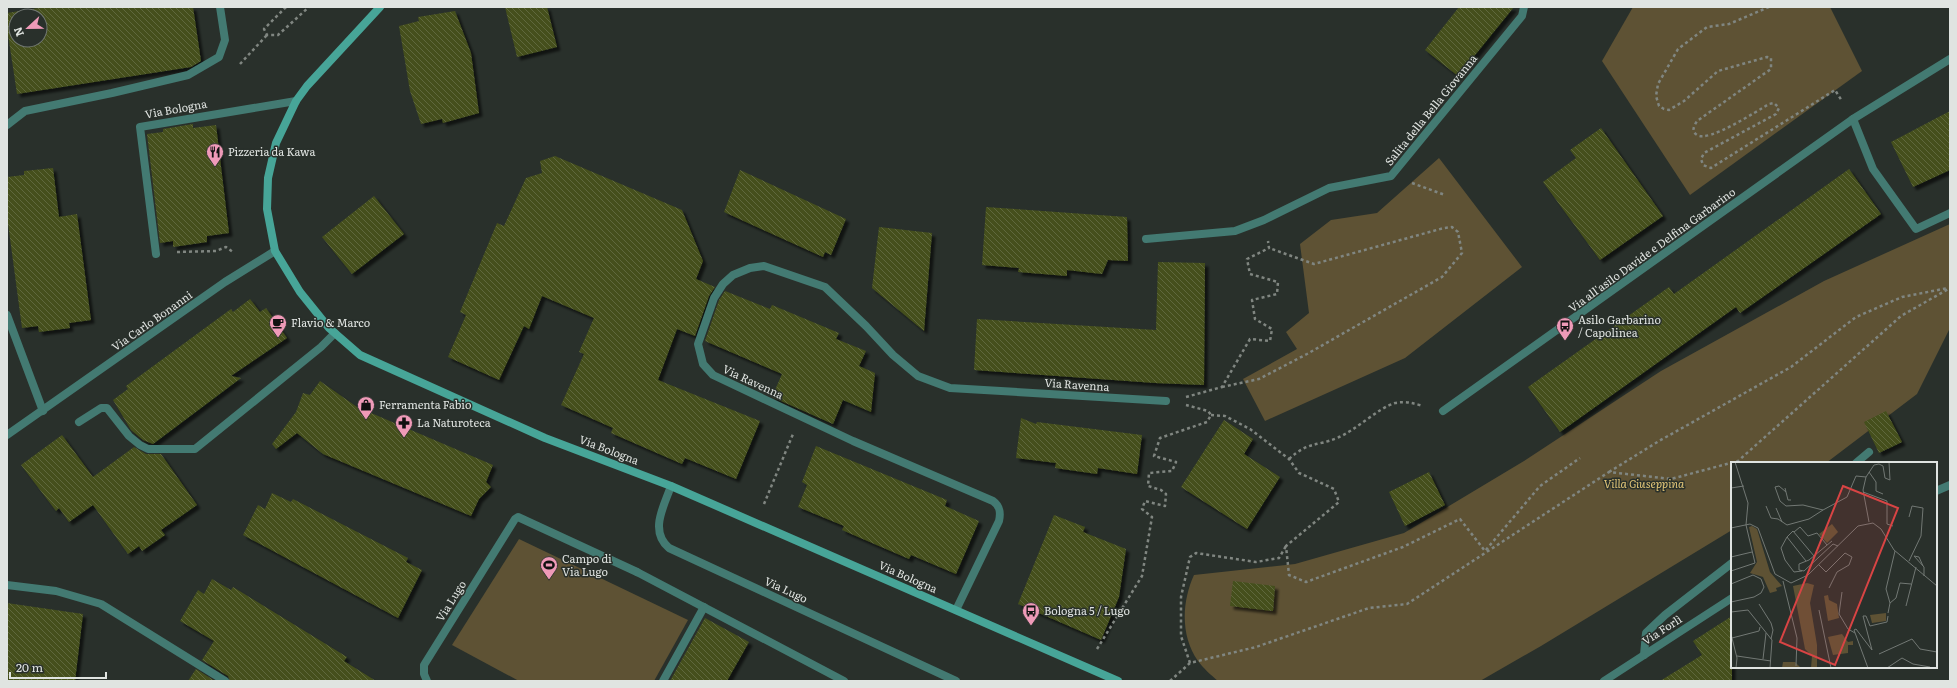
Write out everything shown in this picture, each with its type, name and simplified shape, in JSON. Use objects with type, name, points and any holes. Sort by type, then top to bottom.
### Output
[{"type":"street","points":[[7,125],[24,111],[112,94],[188,75],[220,57],[225,40],[220,7]]},
{"type":"street","name":"Via Bologna","points":[[380,7],[307,86],[296,100],[276,143],[268,178],[267,210],[275,251],[300,292],[335,333],[360,355],[545,438],[671,486],[1118,681]]},
{"type":"street","name":"Salita della Bella Giovanna","points":[[1146,239],[1235,231],[1264,220],[1329,188],[1391,176],[1522,16],[1524,7]]},
{"type":"street","name":"Via all'asilo Davide e Delfina Garbarino","points":[[1443,411],[1853,119],[1950,59]]},
{"type":"street","name":"Via Bologna","points":[[156,254],[140,127],[296,100]]},
{"type":"street","points":[[1853,119],[1873,169],[1916,229],[1950,213]]},
{"type":"street","name":"Via Carlo Bonanni","points":[[7,435],[226,282],[275,251]]},
{"type":"street","name":"Via Ravenna","points":[[956,610],[999,521],[999,506],[993,501],[800,416],[716,377],[704,365],[700,356],[699,341],[716,293],[726,280],[750,268],[769,266],[825,287],[866,326],[893,355],[918,376],[950,388],[1166,401]]},
{"type":"street","points":[[7,315],[43,411]]},
{"type":"street","points":[[79,422],[101,408],[107,408],[129,436],[140,445],[148,449],[195,449],[321,347],[335,333]]},
{"type":"street","points":[[1857,462],[1869,452]]},
{"type":"street","points":[[1937,491],[1950,485]]},
{"type":"street","name":"Via Lugo","points":[[671,486],[659,525],[659,532],[663,541],[669,548],[956,681]]},
{"type":"street","name":"Via Lugo","points":[[427,681],[424,674],[424,665],[518,517],[637,572],[844,681]]},
{"type":"street","points":[[1644,655],[1646,633],[1664,615],[1731,564]]},
{"type":"street","points":[[7,585],[56,591],[101,604],[225,681]]},
{"type":"street","name":"Via Forlì","points":[[1604,681],[1731,599]]},
{"type":"street","points":[[663,681],[704,607]]},
{"type":"path","points":[[286,7],[264,29],[267,35],[278,35],[309,7]]},
{"type":"path","points":[[1769,7],[1729,24],[1707,27],[1678,49],[1658,84],[1656,96],[1660,106],[1669,110],[1684,101],[1718,71],[1767,57],[1771,58],[1771,69],[1696,121],[1693,128],[1694,132],[1698,136],[1704,137],[1715,134],[1769,104],[1774,103],[1779,108],[1776,114],[1704,153],[1701,159],[1703,165],[1711,168],[1835,90],[1853,119]]},
{"type":"path","points":[[1391,176],[1445,195]]},
{"type":"path","points":[[1264,220],[1269,248]]},
{"type":"path","points":[[1190,663],[1181,636],[1181,597],[1190,557],[1196,553],[1256,562],[1279,558],[1286,546],[1339,502],[1334,489],[1299,473],[1289,459],[1250,429],[1225,416],[1211,415],[1208,411],[1187,407],[1182,400],[1189,395],[1259,379],[1307,354],[1442,277],[1462,253],[1458,232],[1452,227],[1444,228],[1314,264],[1269,248],[1247,259],[1250,274],[1278,282],[1277,294],[1252,300],[1255,319],[1272,329],[1270,341],[1250,339],[1222,387]]},
{"type":"path","points":[[156,254],[201,250],[216,251],[226,247],[252,265]]},
{"type":"path","points":[[1734,462],[1738,461],[1901,316],[1950,287]]},
{"type":"path","points":[[1170,681],[1190,663],[1256,647],[1369,608],[1407,604],[1485,551],[1665,437],[1791,367],[1856,316],[1902,297],[1950,287]]},
{"type":"path","points":[[1289,459],[1300,449],[1311,444],[1337,438],[1394,404],[1408,402],[1443,411]]},
{"type":"path","points":[[1086,666],[1142,576],[1152,517],[1142,509],[1145,501],[1165,506],[1166,494],[1161,490],[1148,486],[1149,473],[1172,471],[1176,462],[1154,456],[1160,438],[1207,422],[1211,415]]},
{"type":"path","points":[[756,523],[800,416]]},
{"type":"path","points":[[1485,551],[1540,486],[1580,458]]},
{"type":"path","points":[[1609,472],[1671,479],[1731,463]]},
{"type":"path","points":[[1286,546],[1289,575],[1306,582],[1403,547],[1460,519],[1485,551]]},
{"type":"green space","points":[[1633,7],[1830,7],[1862,71],[1690,195],[1602,61]]},
{"type":"green space","points":[[1439,158],[1522,267],[1405,358],[1265,421],[1243,379],[1297,349],[1286,332],[1309,313],[1300,244],[1331,220],[1377,213]]},
{"type":"green space","name":"Villa Giuseppina","points":[[1950,224],[1950,328],[1917,394],[1827,462],[1731,462],[1731,531],[1541,646],[1480,681],[1218,681],[1202,666],[1192,651],[1186,630],[1185,607],[1194,575],[1295,564],[1404,533],[1524,461],[1661,371],[1824,281]]},
{"type":"green space","name":"Campo di Via Lugo","points":[[519,539],[688,620],[654,681],[519,681],[452,645]]},
{"type":"building","points":[[193,7],[201,61],[191,67],[17,94],[10,48],[48,48],[48,8],[39,8]]},
{"type":"building","points":[[505,7],[547,7],[557,47],[517,57]]},
{"type":"building","points":[[1459,7],[1514,7],[1458,76],[1425,50]]},
{"type":"building","points":[[455,11],[471,53],[479,113],[443,123],[442,119],[421,124],[410,91],[399,26],[419,21],[418,17]]},
{"type":"building","points":[[7,13],[8,13],[8,35]]},
{"type":"building","points":[[1950,111],[1950,170],[1913,187],[1891,142]]},
{"type":"building","points":[[193,124],[193,128],[216,125],[229,233],[207,236],[207,242],[173,247],[173,241],[160,243],[147,134],[163,132],[163,129]]},
{"type":"building","points":[[1601,128],[1663,216],[1600,260],[1543,182],[1576,158],[1570,150]]},
{"type":"building","points":[[555,156],[682,210],[703,261],[696,279],[715,287],[709,296],[695,336],[677,329],[658,380],[760,421],[736,479],[685,458],[682,464],[611,433],[613,428],[561,405],[584,354],[579,352],[594,318],[542,296],[529,329],[524,326],[499,380],[448,357],[466,315],[460,312],[497,223],[504,226],[526,178],[542,173],[540,161]]},
{"type":"building","points":[[53,168],[59,217],[77,214],[91,320],[69,323],[70,328],[39,332],[38,326],[22,328],[7,216],[7,177],[24,175],[24,171]]},
{"type":"building","points":[[1849,169],[1881,214],[1740,313],[1736,307],[1560,432],[1528,387],[1669,287],[1674,294]]},
{"type":"building","points":[[740,170],[846,219],[831,255],[825,252],[823,257],[724,212]]},
{"type":"building","points":[[374,196],[404,234],[352,274],[322,237]]},
{"type":"building","points":[[986,207],[1127,217],[1128,261],[1108,260],[1102,274],[1067,270],[1067,276],[1018,272],[1019,268],[982,265]]},
{"type":"building","points":[[879,227],[932,233],[924,331],[872,288]]},
{"type":"building","points":[[1158,262],[1205,263],[1204,385],[974,370],[977,319],[1156,330]]},
{"type":"building","points":[[725,291],[770,309],[772,305],[839,333],[836,339],[866,351],[859,366],[875,373],[871,412],[843,400],[833,424],[772,397],[782,374],[705,341],[719,300]]},
{"type":"building","points":[[250,299],[260,312],[266,308],[287,338],[231,376],[241,378],[153,444],[143,440],[131,430],[113,400],[128,389],[126,386],[231,309],[233,312]]},
{"type":"building","points":[[320,381],[357,407],[493,465],[486,482],[491,487],[479,499],[471,516],[323,454],[297,433],[276,449],[272,444],[296,412],[303,393],[310,395]]},
{"type":"building","points":[[1886,411],[1902,442],[1879,453],[1864,422]]},
{"type":"building","points":[[1021,418],[1036,424],[1037,422],[1142,435],[1137,474],[1098,468],[1097,474],[1055,468],[1056,463],[1016,458]]},
{"type":"building","points":[[1224,420],[1253,439],[1244,454],[1280,477],[1247,529],[1181,487]]},
{"type":"building","points":[[62,435],[93,477],[134,447],[146,454],[161,454],[197,505],[161,530],[165,535],[142,551],[139,546],[128,554],[93,505],[69,522],[59,508],[56,511],[21,465]]},
{"type":"building","points":[[816,446],[947,500],[945,506],[979,521],[956,574],[911,555],[909,559],[842,530],[844,526],[798,507],[807,485],[802,482]]},
{"type":"building","points":[[1429,472],[1445,505],[1405,526],[1389,492]]},
{"type":"building","points":[[272,493],[291,502],[293,499],[408,558],[406,562],[422,570],[398,618],[243,535],[258,505],[265,509]]},
{"type":"building","points":[[1054,515],[1085,527],[1083,532],[1126,549],[1119,597],[1101,640],[1018,604]]},
{"type":"building","points":[[212,579],[231,590],[233,587],[347,657],[344,661],[376,681],[230,681],[228,676],[202,660],[214,641],[180,621],[198,590],[204,594]]},
{"type":"building","points":[[1233,581],[1275,586],[1273,611],[1230,606]]},
{"type":"building","points":[[7,603],[83,614],[75,681],[7,681]]},
{"type":"building","points":[[1731,617],[1732,681],[1660,681],[1702,655],[1693,641]]},
{"type":"building","points":[[705,618],[749,642],[727,681],[670,681]]},
{"type":"building","points":[[196,669],[215,681],[188,681]]},
{"type":"place","name":"Pizzeria da Kawa","points":[[215,167]]},
{"type":"place","name":"Flavio & Marco","points":[[278,338]]},
{"type":"place","name":"Asilo Garbarino / Capolinea","points":[[1565,341]]},
{"type":"place","name":"Ferramenta Fabio","points":[[366,420]]},
{"type":"place","name":"La Naturoteca","points":[[404,438]]},
{"type":"place","name":"Campo di Via Lugo","points":[[549,580]]},
{"type":"place","name":"Bologna 5 / Lugo","points":[[1031,626]]}]
